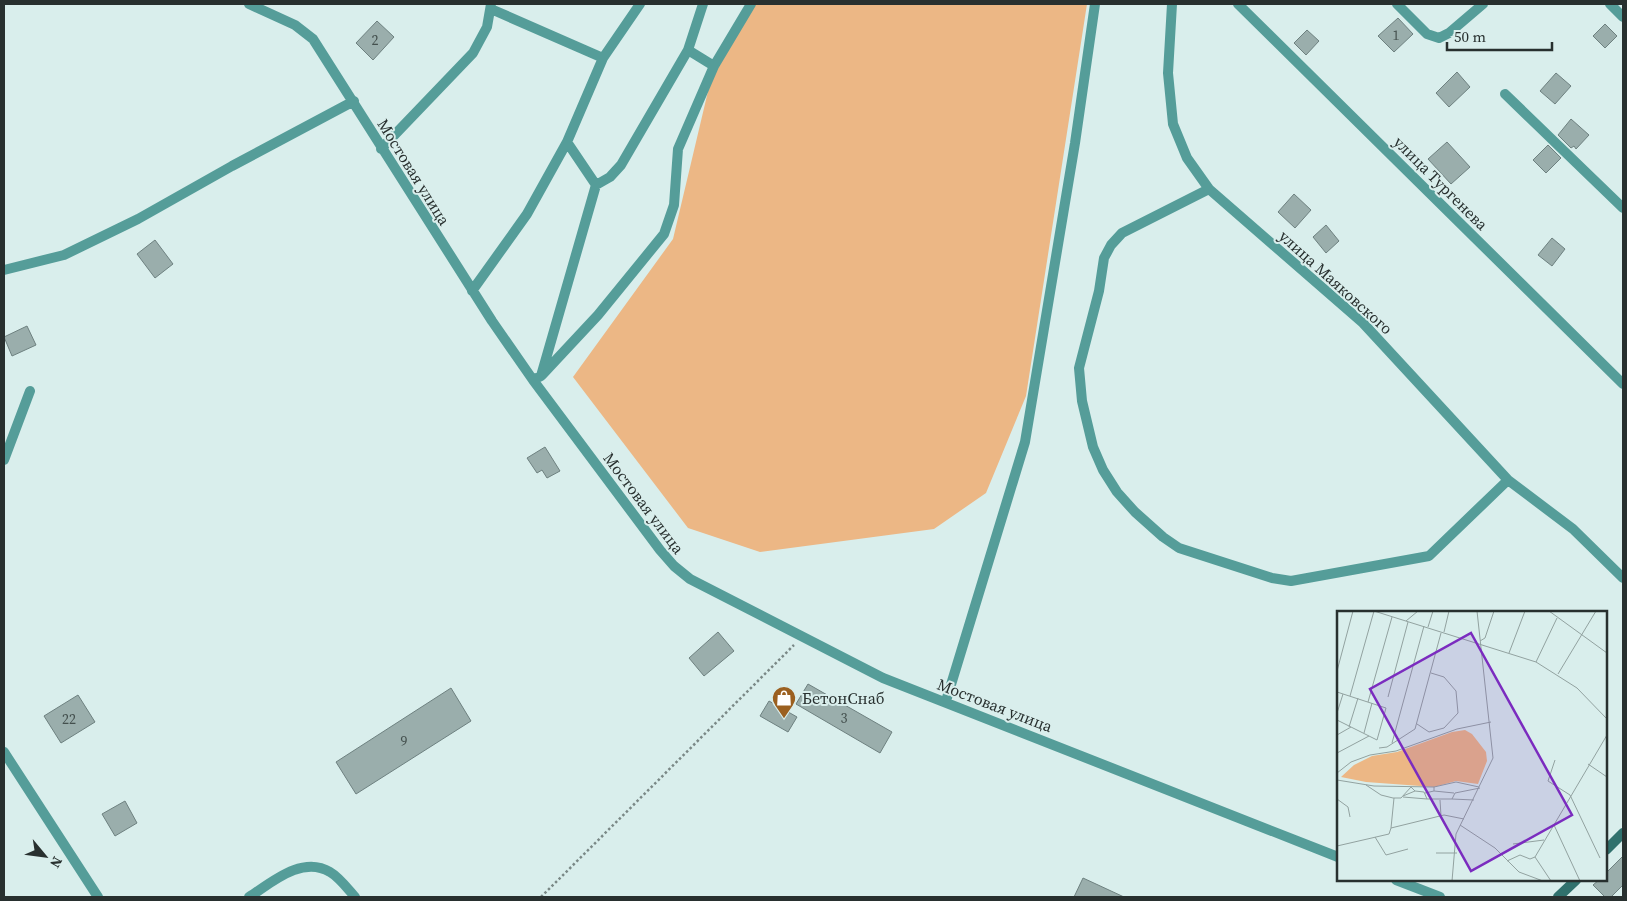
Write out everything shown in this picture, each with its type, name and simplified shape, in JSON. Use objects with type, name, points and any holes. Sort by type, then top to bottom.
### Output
[{"type":"main road","points":[[1607,849],[1623,833]]},
{"type":"main road","points":[[1558,897],[1575,881]]},
{"type":"street","name":"Мостовая улица","points":[[249,4],[295,25],[307,33],[354,101],[381,150],[472,291],[674,566],[690,579],[883,678],[946,701],[1337,857]]},
{"type":"street","points":[[472,291],[527,214],[567,142],[603,58],[640,4]]},
{"type":"street","points":[[537,378],[596,185],[610,178],[621,165],[688,50],[703,4]]},
{"type":"street","points":[[537,378],[598,315],[664,234],[674,205],[678,149],[714,66],[751,4]]},
{"type":"street","points":[[946,701],[1025,442],[1073,153],[1095,4]]},
{"type":"street","name":"улица Маяковского","points":[[1172,4],[1168,73],[1173,124],[1187,158],[1209,189],[1363,323],[1508,480],[1573,529],[1623,578]]},
{"type":"street","name":"улица Тургенева","points":[[1238,4],[1623,384]]},
{"type":"street","points":[[1398,4],[1427,34],[1440,38],[1449,33],[1483,4]]},
{"type":"street","points":[[1610,4],[1623,17]]},
{"type":"street","points":[[381,150],[473,53],[484,35],[491,6],[603,58]]},
{"type":"street","points":[[688,50],[714,66]]},
{"type":"street","points":[[1505,94],[1623,208]]},
{"type":"street","points":[[4,270],[64,255],[138,219],[354,101]]},
{"type":"street","points":[[567,142],[596,185]]},
{"type":"street","points":[[1209,189],[1122,234],[1111,245],[1104,258],[1099,291],[1080,358],[1079,386],[1093,447],[1109,482],[1135,512],[1178,548],[1272,578],[1291,581],[1429,556],[1508,480]]},
{"type":"street","points":[[4,460],[30,391]]},
{"type":"street","points":[[4,752],[98,897]]},
{"type":"street","points":[[249,897],[282,875],[296,869],[322,868],[332,872],[355,897]]},
{"type":"street","points":[[1399,881],[1440,897]]},
{"type":"path","points":[[541,897],[802,637]]},
{"type":"shaded area","points":[[755,4],[1087,4],[1026,396],[986,493],[934,529],[760,552],[688,528],[573,377],[673,239],[714,66]]},
{"type":"building","points":[[1398,18],[1413,34],[1394,52],[1378,36]]},
{"type":"building","points":[[377,21],[394,37],[373,60],[356,43]]},
{"type":"building","points":[[1605,24],[1617,36],[1605,48],[1593,36]]},
{"type":"building","points":[[1307,30],[1319,41],[1306,55],[1294,43]]},
{"type":"building","points":[[1457,72],[1470,87],[1449,107],[1436,93]]},
{"type":"building","points":[[1556,73],[1571,86],[1555,104],[1540,91]]},
{"type":"building","points":[[1571,119],[1589,135],[1576,149],[1574,146],[1571,148],[1558,135]]},
{"type":"building","points":[[1447,142],[1470,167],[1451,184],[1428,159]]},
{"type":"building","points":[[1548,145],[1561,158],[1546,173],[1533,160]]},
{"type":"building","points":[[1294,194],[1311,210],[1295,228],[1278,212]]},
{"type":"building","points":[[1326,225],[1339,241],[1326,253],[1313,237]]},
{"type":"building","points":[[1552,238],[1565,249],[1552,266],[1538,255]]},
{"type":"building","points":[[155,240],[173,264],[155,278],[137,254]]},
{"type":"building","points":[[27,326],[36,345],[12,356],[4,337]]},
{"type":"building","points":[[545,447],[560,471],[547,478],[542,470],[537,473],[527,458]]},
{"type":"building","points":[[718,632],[734,651],[704,676],[689,658]]},
{"type":"building","points":[[808,684],[892,732],[880,753],[796,704]]},
{"type":"building","points":[[451,688],[471,721],[356,794],[336,762]]},
{"type":"building","points":[[78,695],[95,722],[61,743],[44,716]]},
{"type":"building","points":[[769,701],[797,717],[788,732],[760,716]]},
{"type":"building","points":[[125,801],[137,823],[115,836],[102,814]]},
{"type":"building","points":[[1623,856],[1623,885],[1611,897],[1605,897],[1593,885],[1598,881],[1607,881],[1607,872]]},
{"type":"building","points":[[1083,878],[1124,897],[1074,897]]},
{"type":"place","name":"БетонСнаб","points":[[784,719]]}]
